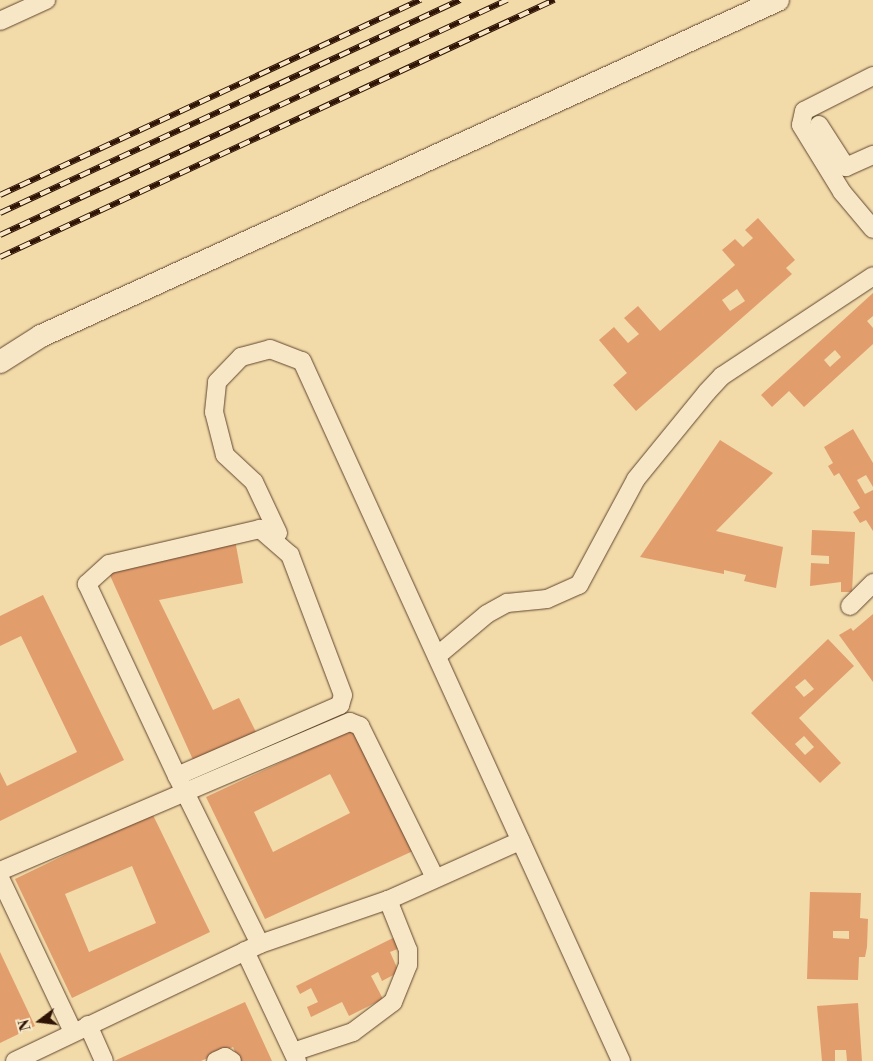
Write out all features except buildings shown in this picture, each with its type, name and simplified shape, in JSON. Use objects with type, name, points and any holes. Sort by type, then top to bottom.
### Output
[{"type":"street","points":[[0,21],[46,0]]},
{"type":"street","points":[[0,362],[50,331],[778,0]]},
{"type":"street","points":[[873,76],[804,111],[801,125],[842,192],[873,229]]},
{"type":"street","points":[[820,125],[846,167],[873,155]]},
{"type":"street","points":[[437,656],[487,614],[507,603],[548,599],[579,585],[636,479],[722,376],[873,276]]},
{"type":"street","points":[[278,532],[254,482],[225,455],[214,412],[217,382],[241,357],[270,349],[302,362],[520,841],[560,920],[621,1061]]},
{"type":"street","points":[[0,871],[180,784],[340,705],[343,695],[290,555],[260,529],[109,564],[87,584],[180,784],[252,948],[295,1057],[353,1032],[393,1002],[406,972],[408,950],[388,900]]},
{"type":"street","points":[[850,606],[873,583]]},
{"type":"street","points":[[180,784],[350,722],[360,726],[435,878]]},
{"type":"street","points":[[15,1061],[80,1028],[252,948],[388,900],[520,841]]},
{"type":"street","points":[[0,878],[80,1028],[104,1061]]},
{"type":"street","points":[[216,1061],[225,1057],[232,1061]]},
{"type":"railway","points":[[0,195],[421,0]]},
{"type":"railway","points":[[0,213],[460,0]]},
{"type":"railway","points":[[0,235],[507,0]]},
{"type":"railway","points":[[0,257],[554,0]]}]
